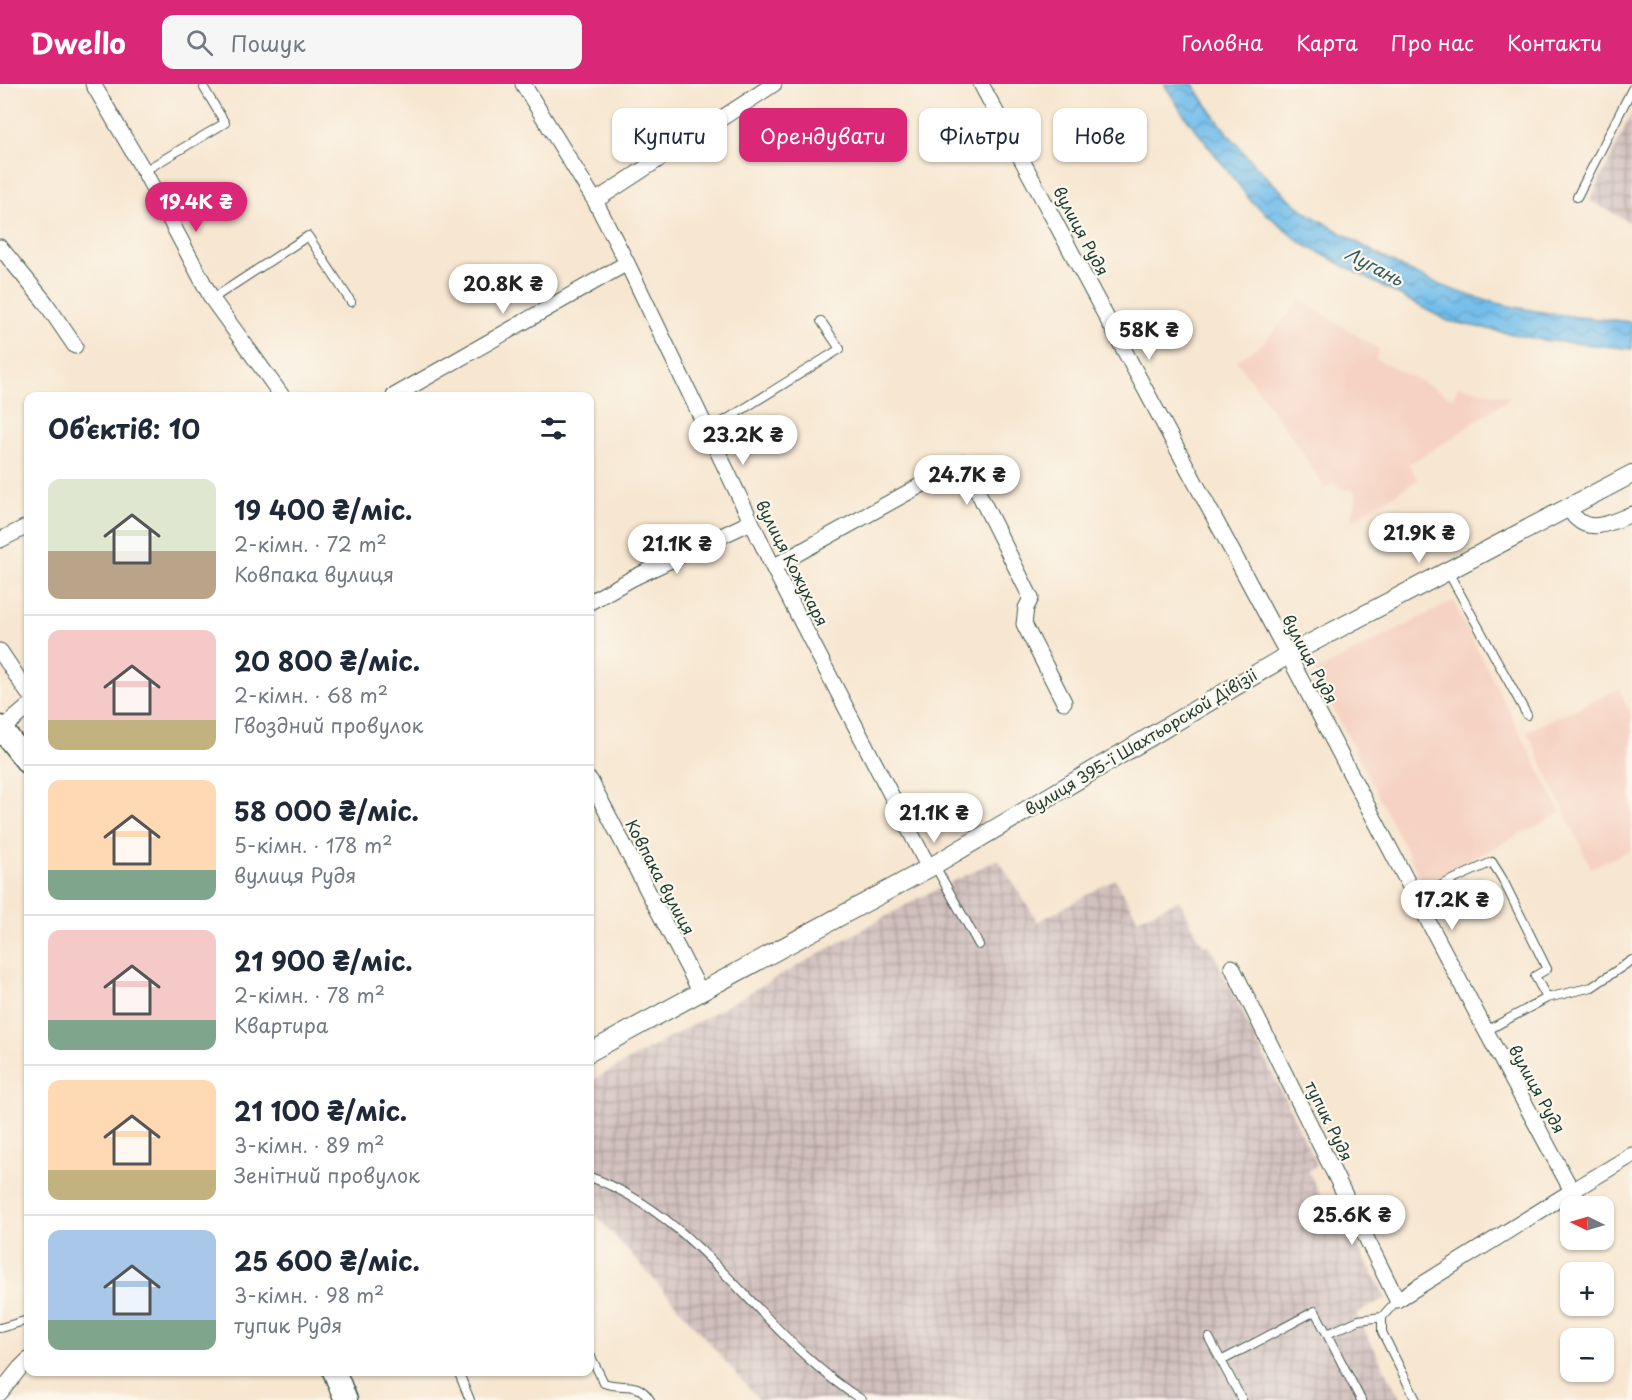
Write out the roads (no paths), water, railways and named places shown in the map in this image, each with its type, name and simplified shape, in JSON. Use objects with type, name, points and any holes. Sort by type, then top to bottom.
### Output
[{"type":"main road","points":[[1,728],[24,758]]},
{"type":"main road","points":[[336,1376],[346,1400]]},
{"type":"street","points":[[93,84],[144,171],[212,299],[279,392]]},
{"type":"street","name":"вулиця Кожухаря","points":[[523,84],[595,201],[773,567],[932,866]]},
{"type":"street","points":[[595,201],[774,84]]},
{"type":"street","name":"вулиця Рудя","points":[[981,84],[1288,654],[1572,1191]]},
{"type":"street","points":[[0,247],[45,302],[75,346]]},
{"type":"street","points":[[401,392],[627,263]]},
{"type":"street","points":[[773,567],[963,462],[1031,598],[1026,608],[1024,624],[1065,702]]},
{"type":"street","name":"вулиця 395-ї Шахтьорской Дівізіі","points":[[594,1050],[932,866],[1288,654],[1632,474]]},
{"type":"street","points":[[1568,507],[1576,519],[1587,525],[1605,525],[1632,514]]},
{"type":"street","points":[[594,600],[633,578],[751,522]]},
{"type":"street","points":[[0,540],[24,528]]},
{"type":"street","points":[[0,651],[24,687]]},
{"type":"street","points":[[1,728],[24,709]]},
{"type":"street","name":"Ковпака вулиця","points":[[594,792],[700,991]]},
{"type":"street","name":"тупик Рудя","points":[[1232,967],[1397,1300]]},
{"type":"street","points":[[1397,1300],[1632,1155]]},
{"type":"street","points":[[0,1393],[24,1364]]},
{"type":"lane","points":[[144,171],[225,123],[204,88]]},
{"type":"lane","points":[[1577,197],[1632,89]]},
{"type":"lane","points":[[212,299],[308,236],[351,302]]},
{"type":"lane","points":[[708,431],[840,349],[820,321]]},
{"type":"lane","points":[[1447,570],[1527,715]]},
{"type":"lane","points":[[1415,897],[1492,862],[1547,969],[1535,976],[1548,998]]},
{"type":"lane","points":[[932,866],[978,945]]},
{"type":"lane","points":[[1486,1031],[1548,998],[1592,987],[1632,960]]},
{"type":"lane","points":[[594,1178],[610,1184],[643,1203],[689,1238],[759,1311],[827,1376],[862,1400]]},
{"type":"lane","points":[[1328,1334],[1359,1320],[1382,1317],[1397,1300]]},
{"type":"lane","points":[[1221,1361],[1315,1311],[1362,1400]]},
{"type":"lane","points":[[1382,1317],[1382,1332],[1416,1400]]},
{"type":"lane","points":[[0,1328],[24,1321]]},
{"type":"lane","points":[[1209,1338],[1242,1400]]},
{"type":"lane","points":[[594,1363],[604,1383],[614,1387],[625,1385],[639,1388],[650,1400]]},
{"type":"lane","points":[[460,1376],[470,1400]]},
{"type":"water","name":"Лугань","points":[[1164,84],[1193,84],[1227,132],[1282,192],[1306,212],[1371,251],[1428,280],[1488,301],[1524,309],[1632,322],[1632,349],[1542,340],[1448,321],[1303,244],[1251,201],[1182,112]]}]
